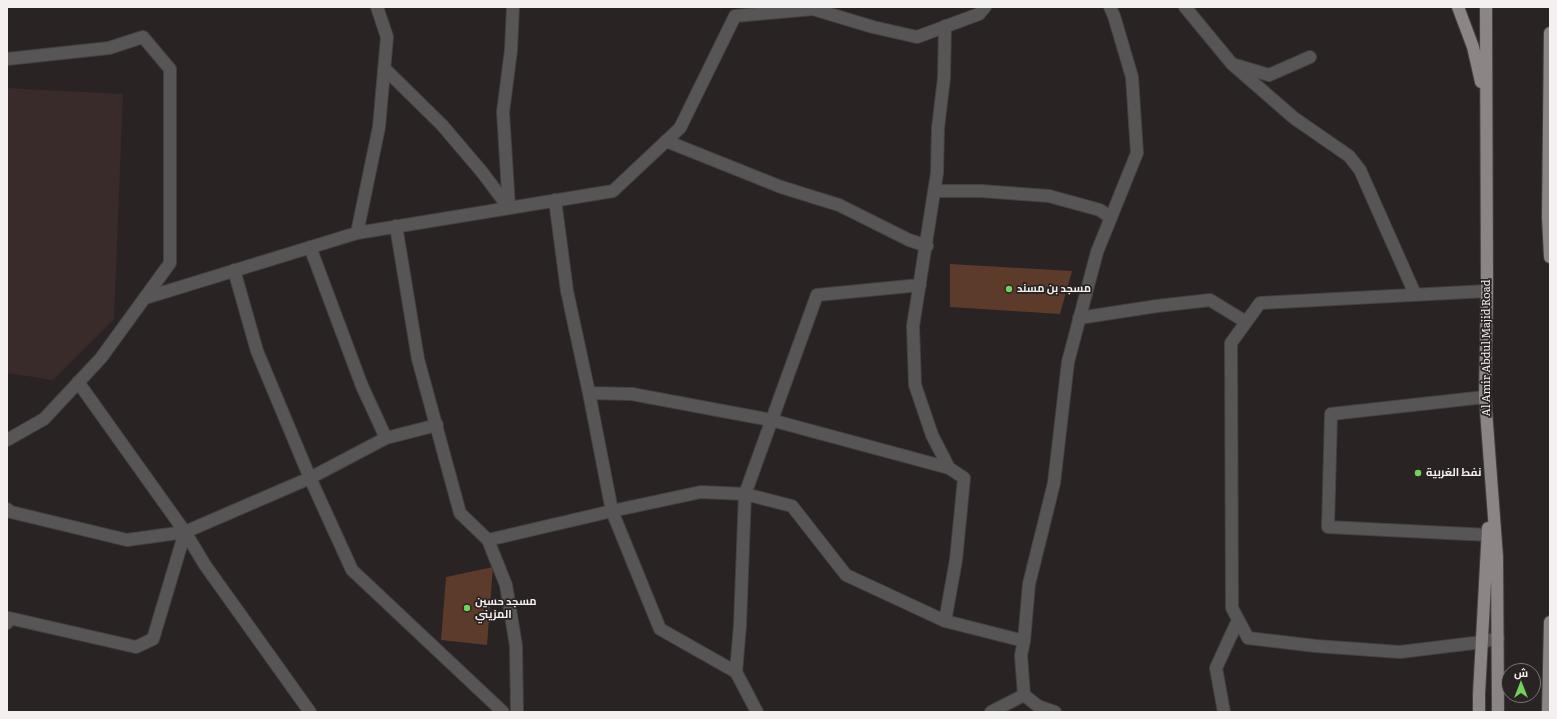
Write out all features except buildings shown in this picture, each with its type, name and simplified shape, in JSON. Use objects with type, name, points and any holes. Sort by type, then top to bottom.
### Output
[{"type":"main road","points":[[1458,7],[1473,47],[1487,104]]},
{"type":"main road","name":"Al Amir Abdul Majid Road","points":[[1486,7],[1487,290],[1485,397],[1497,557],[1498,712]]},
{"type":"main road","points":[[1550,33],[1550,257]]},
{"type":"main road","points":[[1479,712],[1488,535],[1485,397]]},
{"type":"main road","points":[[1548,712],[1550,622]]},
{"type":"street","points":[[357,233],[378,127],[387,37],[377,7]]},
{"type":"street","points":[[509,208],[503,112],[511,50],[513,7]]},
{"type":"street","points":[[144,298],[357,233],[613,190],[680,128],[734,11],[813,9],[873,27],[917,37],[978,14],[985,7]]},
{"type":"street","points":[[1055,712],[1038,706],[1024,695],[1020,656],[1024,642],[1029,584],[1054,483],[1068,362],[1097,252],[1137,153],[1132,77],[1110,7]]},
{"type":"street","points":[[1185,7],[1232,64],[1294,118],[1349,156],[1360,170],[1415,294]]},
{"type":"street","points":[[945,26],[944,78],[938,128],[937,173],[913,326],[915,386],[932,435],[949,468]]},
{"type":"street","points":[[7,59],[109,48],[143,37],[170,69],[170,263],[101,358],[44,418],[7,440]]},
{"type":"street","points":[[1232,64],[1269,75],[1310,57]]},
{"type":"street","points":[[384,68],[442,125],[482,172],[509,208]]},
{"type":"street","points":[[666,141],[780,187],[839,205],[909,240],[926,246]]},
{"type":"street","points":[[934,191],[981,190],[1049,196],[1100,210],[1111,218]]},
{"type":"street","points":[[556,200],[567,290],[612,511],[660,629],[736,672]]},
{"type":"street","points":[[396,226],[418,359],[460,513],[488,540],[506,585],[516,646],[517,712]]},
{"type":"street","points":[[310,247],[362,386],[386,438]]},
{"type":"street","points":[[234,270],[257,351],[310,478],[352,570],[503,712]]},
{"type":"street","points":[[757,712],[736,672],[740,625],[745,494],[817,295],[920,286]]},
{"type":"street","points":[[1487,290],[1260,303],[1231,343],[1232,608],[1248,638],[1316,646],[1400,652],[1482,642],[1498,638]]},
{"type":"street","points":[[1079,318],[1157,306],[1210,300],[1246,322]]},
{"type":"street","points":[[78,382],[185,532],[205,565],[310,712]]},
{"type":"street","points":[[589,393],[632,394],[771,420],[949,468],[964,478],[956,560],[945,621]]},
{"type":"street","points":[[1485,397],[1331,414],[1328,528],[1488,535]]},
{"type":"street","points":[[7,509],[11,512],[127,540],[185,532],[310,478],[386,438],[436,425]]},
{"type":"street","points":[[488,540],[701,492],[745,494],[792,506],[846,575],[945,621],[1024,642]]},
{"type":"street","points":[[7,623],[9,618],[136,646],[153,639],[185,532]]},
{"type":"street","points":[[1224,712],[1216,668],[1238,620]]},
{"type":"street","points":[[991,712],[1024,695]]},
{"type":"shaded area","points":[[7,88],[123,94],[114,319],[53,380],[7,373]]},
{"type":"place","name":"مسجد بن مسند","points":[[1009,289]]},
{"type":"place","name":"نفط الغربية","points":[[1418,473]]},
{"type":"place","name":"مسجد حسين المزيني","points":[[467,608]]}]
